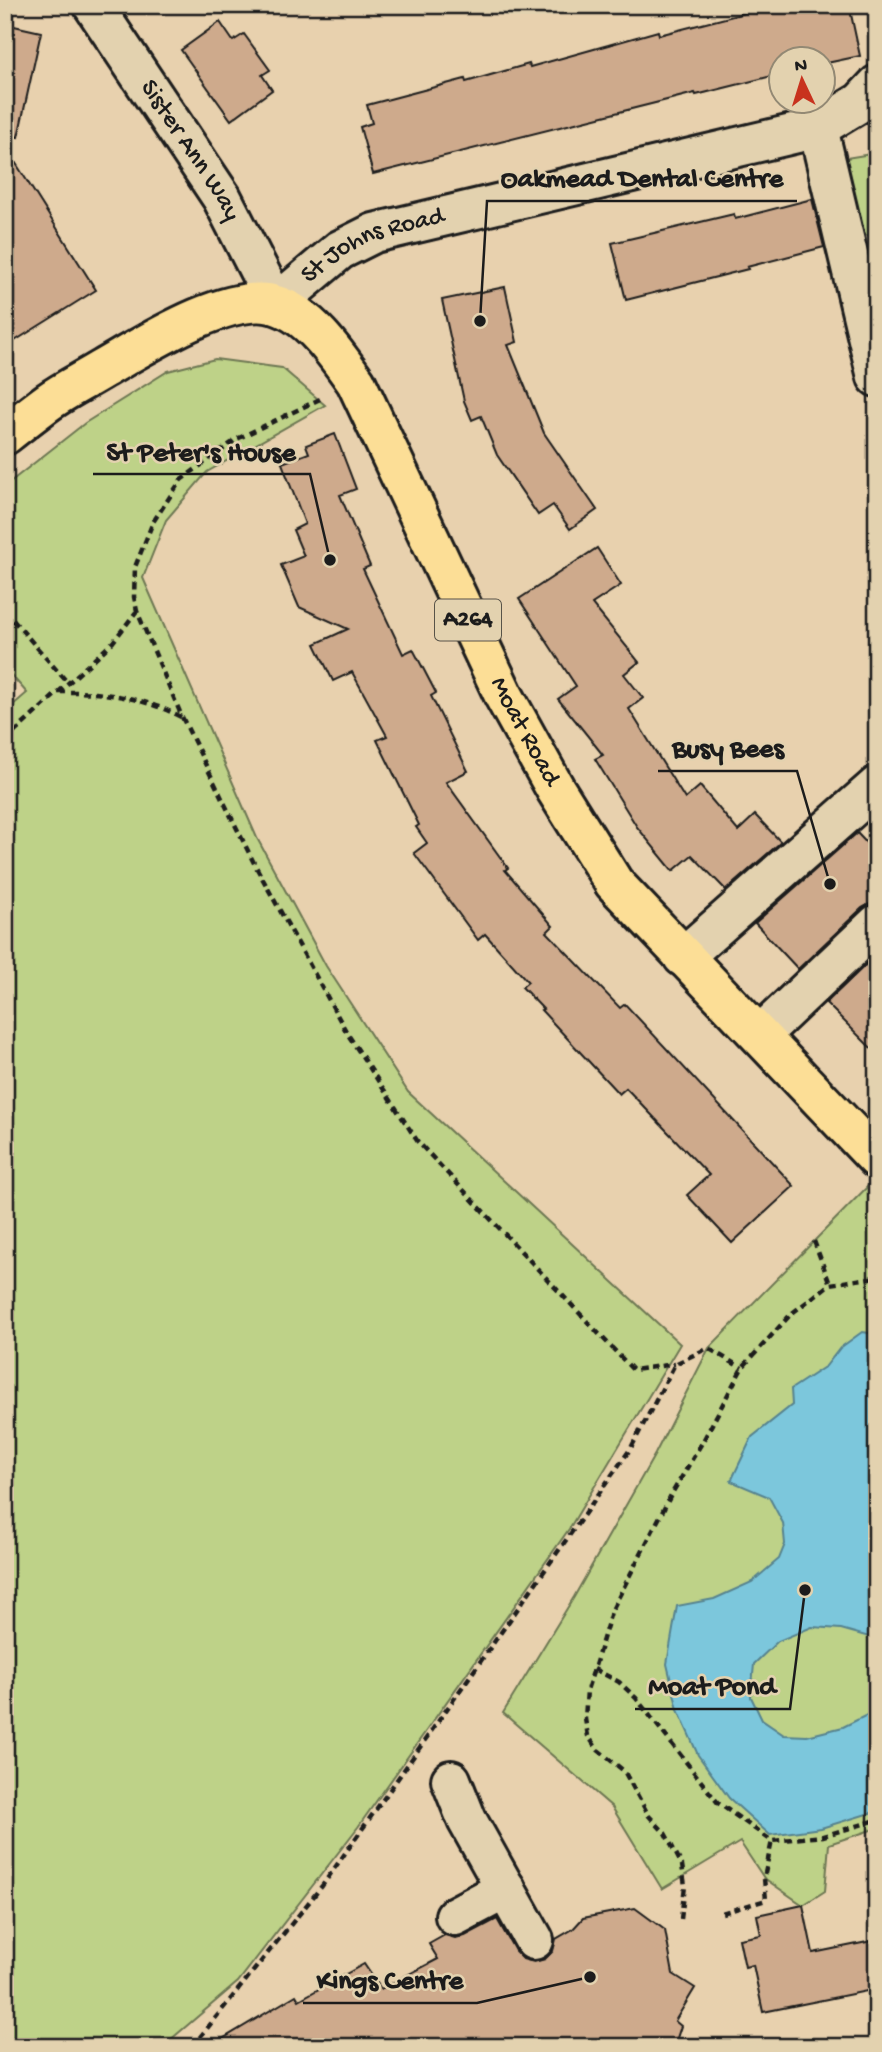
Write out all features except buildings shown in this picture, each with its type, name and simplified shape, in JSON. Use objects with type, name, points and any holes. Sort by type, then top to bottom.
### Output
[{"type":"main road","points":[[5,435],[49,401],[154,340],[200,317],[249,303],[276,304]]},
{"type":"main road","name":"Moat Road","points":[[276,304],[296,316],[331,346],[356,382],[504,696],[556,790],[614,883],[877,1159]]},
{"type":"street","name":"Sister Ann Way","points":[[93,5],[222,198],[276,304]]},
{"type":"street","name":"St Johns Road","points":[[276,304],[340,250],[374,233],[818,128],[861,102],[877,85]]},
{"type":"street","points":[[818,128],[877,377]]},
{"type":"street","points":[[683,957],[877,786]]},
{"type":"street","points":[[760,1035],[877,924]]},
{"type":"street","points":[[451,1780],[467,1820],[534,1940]]},
{"type":"street","points":[[455,1916],[506,1889]]},
{"type":"path","points":[[356,382],[237,439],[181,480],[153,522],[135,567],[134,597],[137,611],[182,717],[254,863],[347,1032],[418,1142],[633,1370],[675,1364],[708,1348],[742,1368]]},
{"type":"path","points":[[5,611],[68,683]]},
{"type":"path","points":[[5,741],[113,642],[137,611]]},
{"type":"path","points":[[58,692],[90,691],[113,694],[165,708],[182,717]]},
{"type":"path","points":[[814,1241],[830,1284]]},
{"type":"path","points":[[681,1919],[685,1886],[682,1865],[665,1833],[649,1816],[624,1770],[598,1750],[588,1736],[585,1720],[587,1690],[611,1612],[671,1495],[742,1368],[791,1314],[830,1284],[877,1277]]},
{"type":"path","points":[[192,2047],[329,1875],[631,1448],[675,1364]]},
{"type":"path","points":[[594,1669],[620,1682],[636,1698],[718,1803],[772,1841],[824,1836],[877,1820]]},
{"type":"path","points":[[722,1913],[766,1900],[764,1878],[772,1841]]},
{"type":"path","points":[[5,2030],[20,2047]]},
{"type":"green space","points":[[877,153],[877,237],[854,233],[846,158]]},
{"type":"green space","points":[[215,359],[282,368],[325,405],[207,472],[166,520],[143,578],[257,838],[326,966],[408,1092],[680,1344],[569,1529],[358,1827],[238,1982],[162,2047],[5,2047],[5,712],[27,693],[5,668],[5,486],[85,423],[168,371]]},
{"type":"green space","points":[[877,1177],[877,1828],[829,1844],[825,1891],[803,1905],[764,1878],[740,1842],[662,1889],[612,1807],[503,1713],[574,1597],[655,1454],[709,1348]]},
{"type":"water","points":[[862,1332],[877,1334],[877,1647],[873,1638],[841,1629],[812,1627],[778,1641],[754,1664],[751,1697],[762,1720],[784,1735],[807,1736],[843,1727],[871,1713],[877,1702],[877,1811],[821,1828],[770,1835],[729,1798],[698,1755],[678,1710],[667,1664],[677,1606],[714,1599],[752,1582],[779,1559],[785,1544],[783,1523],[769,1497],[731,1481],[752,1437],[792,1405],[791,1389],[826,1366],[840,1348]]},
{"type":"place","name":"Oakmead Dental Centre","points":[[480,321]]},
{"type":"place","name":"St Peter's House","points":[[330,560]]},
{"type":"place","name":"Busy Bees","points":[[830,884]]},
{"type":"place","name":"Moat Pond","points":[[805,1590]]},
{"type":"place","name":"Kings Centre","points":[[590,1977]]}]
